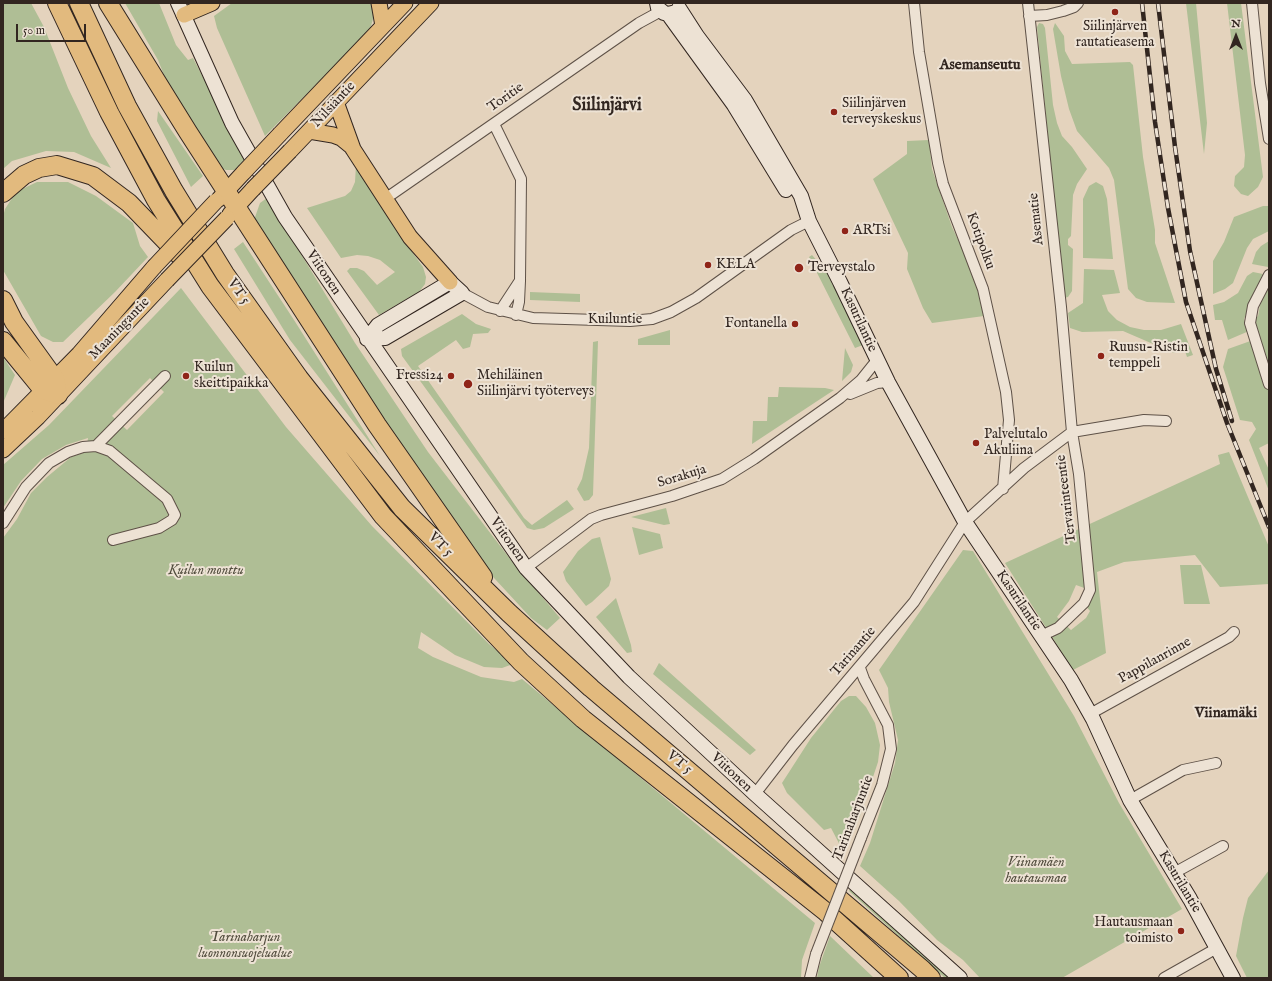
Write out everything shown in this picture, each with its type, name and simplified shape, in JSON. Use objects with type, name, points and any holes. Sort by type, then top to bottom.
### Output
[{"type":"highway","name":"VT 5","points":[[57,3],[109,112],[156,200],[210,286],[383,516],[520,662],[583,719],[826,912],[899,978]]},
{"type":"highway","name":"VT 5","points":[[79,3],[131,113],[174,191],[226,274],[299,378],[402,508],[509,613],[591,688],[931,978]]},
{"type":"highway","points":[[108,3],[188,132],[221,196],[231,212],[376,425],[509,613]]},
{"type":"highway","points":[[3,193],[24,175],[39,168],[57,165],[93,176],[128,203],[210,286]]},
{"type":"highway","points":[[3,300],[52,388]]},
{"type":"highway","points":[[3,341],[52,388]]},
{"type":"main road","points":[[181,9],[212,3]]},
{"type":"main road","points":[[379,3],[383,26]]},
{"type":"main road","name":"Nilsiäntie","points":[[221,196],[405,3]]},
{"type":"main road","name":"Nilsiäntie","points":[[231,212],[431,3]]},
{"type":"main road","name":"Kasurilantie","points":[[667,7],[697,36],[745,100],[801,196],[809,221],[888,382],[965,522],[1041,636],[1090,714],[1130,800],[1174,873],[1233,978]]},
{"type":"main road","name":"Viitonen","points":[[181,9],[232,123],[285,217],[367,339],[526,568],[629,677],[755,794],[960,978]]},
{"type":"main road","points":[[336,102],[353,149],[410,237],[450,282],[378,325],[367,339]]},
{"type":"main road","points":[[309,131],[333,134],[341,138],[353,149]]},
{"type":"main road","name":"Maaningantie","points":[[3,450],[38,417],[52,388],[154,267],[221,196]]},
{"type":"main road","name":"Maaningantie","points":[[3,431],[52,388],[167,280],[231,212]]},
{"type":"main road","name":"Kuiluntie","points":[[450,282],[462,293]]},
{"type":"main road","points":[[367,339],[385,338],[462,293]]},
{"type":"street","name":"Kotipolku","points":[[914,3],[918,52],[938,163],[943,184],[983,289],[1006,392],[1009,420],[1003,489]]},
{"type":"street","name":"Asematie","points":[[1028,3],[1061,307],[1072,432]]},
{"type":"street","points":[[1029,16],[1046,15],[1063,11],[1074,7],[1078,3]]},
{"type":"street","points":[[1252,3],[1265,83],[1269,138]]},
{"type":"street","name":"Toritie","points":[[385,199],[642,21],[667,7]]},
{"type":"street","points":[[494,124],[521,179],[520,281],[519,302],[516,314]]},
{"type":"street","name":"Kuiluntie","points":[[462,293],[469,298],[500,311],[540,318],[630,321],[652,319],[671,312],[696,298],[791,230],[809,221]]},
{"type":"street","points":[[1269,275],[1253,306],[1250,323],[1269,384]]},
{"type":"street","points":[[500,311],[520,281]]},
{"type":"street","name":"Sorakuja","points":[[526,568],[590,519],[672,496],[722,479],[754,459],[840,398],[861,380],[877,360]]},
{"type":"street","points":[[96,446],[165,376]]},
{"type":"street","name":"Sorakuja","points":[[840,398],[866,387],[888,382]]},
{"type":"street","points":[[1072,432],[1144,420],[1166,421]]},
{"type":"street","name":"Tarinantie","points":[[755,794],[793,745],[860,668],[914,602],[965,522],[1003,489],[1024,468],[1072,432]]},
{"type":"street","name":"Tervarinteentie","points":[[1041,636],[1058,628],[1084,604],[1090,590],[1079,474],[1072,432]]},
{"type":"street","points":[[3,523],[26,488],[49,463],[68,452],[83,447],[96,446],[110,451],[167,499],[175,515],[172,520],[159,528],[113,540]]},
{"type":"street","name":"Pappilanrinne","points":[[1090,714],[1234,632]]},
{"type":"street","name":"Tarinaharjuntie","points":[[810,978],[816,954],[882,785],[891,749],[888,725],[864,679],[860,668]]},
{"type":"street","points":[[1130,800],[1183,770],[1216,763]]},
{"type":"street","points":[[1174,873],[1223,846]]},
{"type":"street","points":[[1164,978],[1217,948]]},
{"type":"green space","points":[[3,3],[31,3],[44,27],[68,88],[91,136],[111,168],[74,152],[46,151],[12,161],[3,169]]},
{"type":"green space","points":[[125,3],[159,3],[176,45],[188,60],[193,58],[245,159],[234,170],[226,170],[218,167],[170,90],[158,60]]},
{"type":"green space","points":[[232,3],[372,3],[374,8],[371,26],[362,38],[265,136],[217,28],[214,16]]},
{"type":"green space","points":[[1186,3],[1196,3],[1207,123],[1204,154]]},
{"type":"green space","points":[[1227,3],[1241,3],[1263,177],[1258,187],[1248,196],[1241,194],[1234,186],[1235,176],[1244,167],[1245,155]]},
{"type":"green space","points":[[1039,23],[1043,24],[1045,28],[1053,105],[1057,123],[1062,136],[1072,147],[1087,169],[1077,184],[1073,195],[1071,236],[1068,239],[1068,245],[1073,249],[1072,291],[1068,297],[1064,298],[1037,27]]},
{"type":"green space","points":[[1055,23],[1064,36],[1065,51],[1072,64],[1130,62],[1133,65],[1143,157],[1155,230],[1155,243],[1175,303],[1147,302],[1136,298],[1128,289],[1114,180],[1109,168],[1077,131],[1069,109],[1061,76],[1053,29]]},
{"type":"green space","points":[[158,111],[203,176],[191,187],[157,121]]},
{"type":"green space","points":[[929,140],[932,169],[952,227],[977,284],[984,316],[932,323],[923,308],[907,269],[908,253],[873,179],[907,154],[907,141]]},
{"type":"green space","points":[[356,165],[396,230],[423,267],[426,277],[425,284],[419,292],[379,315],[347,271],[350,268],[357,268],[364,271],[377,285],[395,272],[380,260],[368,256],[357,255],[341,258],[307,208],[345,196],[351,191],[355,182]]},
{"type":"green space","points":[[37,182],[68,182],[96,196],[133,223],[140,246],[148,257],[115,292],[63,342],[53,342],[41,336],[3,270],[3,217],[5,209],[16,192]]},
{"type":"green space","points":[[1096,182],[1103,186],[1107,199],[1113,259],[1083,258],[1083,199],[1089,186]]},
{"type":"green space","points":[[267,198],[355,343],[428,452],[511,560],[560,618],[547,630],[531,618],[483,566],[441,507],[254,220],[260,203]]},
{"type":"green space","points":[[1263,206],[1269,206],[1269,231],[1253,239],[1247,248],[1233,283],[1225,289],[1213,294],[1213,261],[1224,242],[1234,217]]},
{"type":"green space","points":[[1269,241],[1268,267],[1252,264],[1256,252],[1261,246]]},
{"type":"green space","points":[[243,242],[380,456],[290,340],[234,249]]},
{"type":"green space","points":[[812,255],[827,272],[863,345],[855,348],[809,257]]},
{"type":"green space","points":[[1084,269],[1114,270],[1120,293],[1102,295],[1108,311],[1117,320],[1130,327],[1144,330],[1161,330],[1181,324],[1193,355],[1187,357],[1184,348],[1174,353],[1123,331],[1082,332],[1070,328],[1068,313],[1083,303]]},
{"type":"green space","points":[[1253,272],[1263,274],[1244,319],[1249,331],[1228,340],[1222,320],[1215,320],[1213,305],[1224,302],[1238,293],[1247,276]]},
{"type":"green space","points":[[1269,286],[1269,443],[1259,448],[1269,470],[1269,491],[1249,440],[1256,429],[1252,422],[1240,420],[1223,367],[1228,349],[1256,339],[1250,323],[1258,316],[1261,300]]},
{"type":"green space","points":[[181,288],[286,427],[372,526],[489,644],[513,664],[502,668],[484,667],[455,655],[421,632],[418,648],[433,657],[481,677],[514,682],[522,679],[815,923],[802,960],[801,978],[3,978],[3,538],[17,519],[31,493],[71,457],[86,452],[88,438],[66,445],[42,459],[21,481],[3,508],[3,465],[49,425]],"holes":[[[150,378],[164,392],[127,430],[112,416]]]},
{"type":"green space","points":[[530,292],[580,294],[580,302],[530,300]]},
{"type":"green space","points":[[462,314],[476,324],[491,329],[488,333],[473,334],[470,347],[463,349],[456,340],[418,366],[524,518],[532,525],[567,500],[574,509],[544,528],[534,530],[527,528],[402,356],[401,349]]},
{"type":"green space","points":[[670,330],[670,345],[638,345],[638,339]]},
{"type":"green space","points":[[598,341],[593,495],[589,500],[584,501],[577,489],[582,479],[589,448],[593,342]]},
{"type":"green space","points":[[845,348],[853,365],[851,372],[842,381]]},
{"type":"green space","points":[[3,357],[15,375],[3,403]]},
{"type":"green space","points":[[779,387],[825,388],[834,390],[752,444],[753,421],[767,421],[768,397],[778,397]]},
{"type":"green space","points":[[1229,452],[1269,547],[1269,584],[1220,587],[1195,555],[1124,562],[1097,572],[1106,653],[1073,670],[1005,563],[1220,464],[1218,455]],"holes":[[[1076,585],[1090,590],[1084,604],[1090,611],[1086,618],[1071,630],[1057,617],[1069,601]]]},
{"type":"green space","points":[[666,508],[670,524],[664,525],[631,517]]},
{"type":"green space","points":[[632,527],[660,534],[663,548],[639,555]]},
{"type":"green space","points":[[600,537],[611,579],[609,586],[586,606],[566,581],[563,572],[578,551],[592,539]]},
{"type":"green space","name":"Viinamäen hautausmaa","points":[[963,550],[973,551],[1074,716],[1119,803],[1182,909],[1062,978],[980,978],[963,960],[937,940],[899,901],[860,866],[870,843],[895,763],[898,740],[889,702],[888,688],[879,670]]},
{"type":"green space","points":[[1180,565],[1201,565],[1210,604],[1184,604]]},
{"type":"green space","points":[[616,598],[632,652],[627,653],[596,617]]},
{"type":"green space","points":[[659,663],[756,750],[750,755],[653,674]]},
{"type":"green space","points":[[849,696],[856,696],[866,707],[875,723],[880,745],[878,762],[860,816],[844,853],[831,828],[824,830],[787,793],[782,783],[811,738],[841,701]]},
{"type":"green space","points":[[1269,870],[1269,978],[1247,978],[1236,956],[1243,918],[1248,898]]},
{"type":"green space","points":[[851,888],[952,978],[945,978],[849,891]]},
{"type":"green space","points":[[830,936],[874,978],[817,978],[819,967]]},
{"type":"railway","points":[[1142,3],[1155,122],[1168,208],[1186,302],[1227,423],[1269,527]]},
{"type":"railway","points":[[1158,3],[1175,147],[1190,251],[1216,369],[1232,421]]},
{"type":"place","name":"Siilinjärven rautatieasema","points":[[1115,12]]},
{"type":"place","name":"Siilinjärven terveyskeskus","points":[[834,112]]},
{"type":"place","name":"ARTsi","points":[[845,231]]},
{"type":"place","name":"KELA","points":[[708,265]]},
{"type":"place","name":"Terveystalo","points":[[799,268]]},
{"type":"place","name":"Fontanella","points":[[795,324]]},
{"type":"place","name":"Ruusu-Ristin temppeli","points":[[1101,356]]},
{"type":"place","name":"Kuilun skeittipaikka","points":[[186,376]]},
{"type":"place","name":"Fressi24","points":[[451,376]]},
{"type":"place","name":"Mehiläinen Siilinjärvi työterveys","points":[[468,384]]},
{"type":"place","name":"Palvelutalo Akuliina","points":[[976,443]]},
{"type":"place","name":"Hautausmaan toimisto","points":[[1181,931]]},
{"type":"district","name":"Asemanseutu","points":[[980,66]]},
{"type":"district","name":"Siilinjärvi","points":[[607,106]]},
{"type":"district","name":"Viinamäki","points":[[1226,714]]},
{"type":"park label","name":"Kuilun monttu","points":[[206,571]]},
{"type":"park label","name":"Tarinaharjun luonnonsuojelualue","points":[[245,946]]}]
